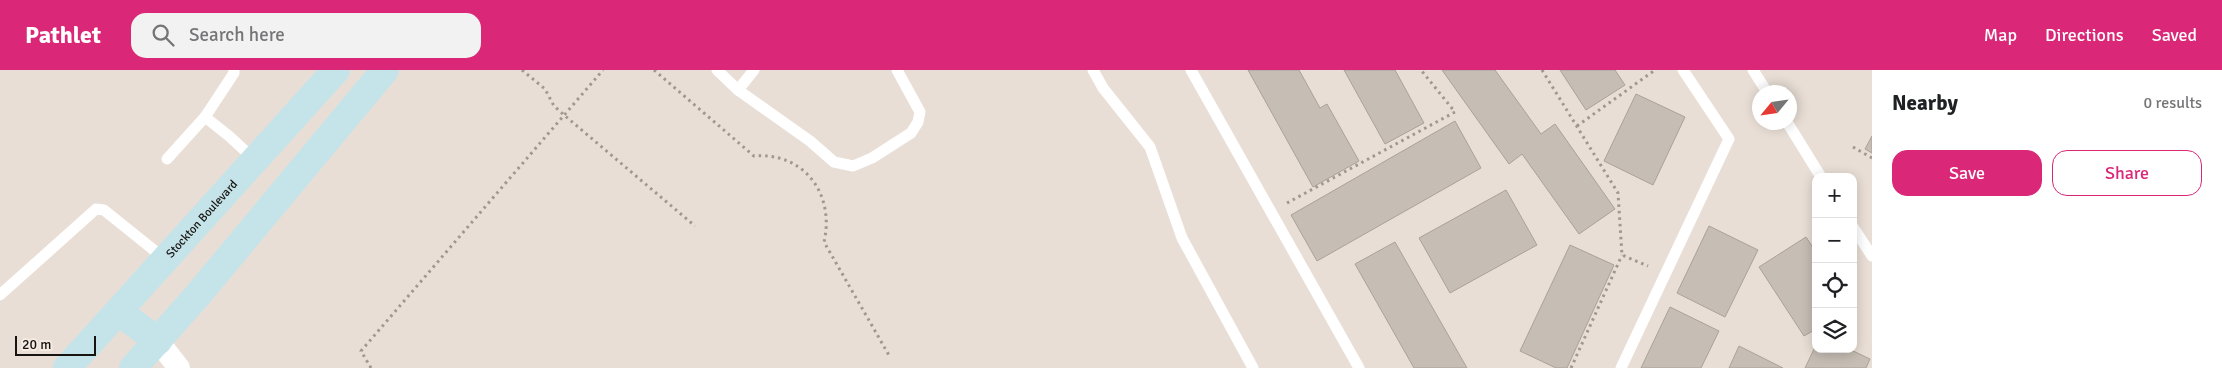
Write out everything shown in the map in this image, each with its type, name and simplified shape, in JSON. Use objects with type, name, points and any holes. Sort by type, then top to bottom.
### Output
[{"type":"main road","name":"Stockton Boulevard","points":[[67,368],[336,70]]},
{"type":"main road","points":[[133,368],[280,198],[385,70]]},
{"type":"main road","points":[[119,312],[158,341]]},
{"type":"street","points":[[158,341],[179,368]]},
{"type":"lane","points":[[167,159],[205,117],[234,73],[234,70]]},
{"type":"lane","points":[[717,70],[738,90],[810,141],[834,162],[853,166],[872,158],[910,133],[918,122],[920,112],[897,70]]},
{"type":"lane","points":[[738,90],[754,70]]},
{"type":"lane","points":[[1092,70],[1103,88],[1150,147],[1182,238],[1253,368]]},
{"type":"lane","points":[[1191,70],[1359,368]]},
{"type":"lane","points":[[1622,368],[1728,139],[1683,70]]},
{"type":"lane","points":[[1753,70],[1763,85]]},
{"type":"lane","points":[[205,117],[255,160]]},
{"type":"lane","points":[[1792,130],[1819,173]]},
{"type":"lane","points":[[0,295],[96,210],[104,210],[166,259]]},
{"type":"lane","points":[[1857,233],[1872,256]]},
{"type":"path","points":[[522,70],[546,89],[554,106],[695,226]]},
{"type":"path","points":[[371,368],[361,351],[603,70]]},
{"type":"path","points":[[654,70],[754,156],[767,155],[788,160],[810,178],[820,193],[827,210],[827,230],[824,242],[890,357]]},
{"type":"path","points":[[1271,212],[1455,112],[1421,70]]},
{"type":"path","points":[[1542,70],[1618,193],[1622,255],[1572,368]]},
{"type":"path","points":[[1577,126],[1655,70]]},
{"type":"path","points":[[1853,147],[1872,158]]},
{"type":"path","points":[[1622,255],[1666,273]]},
{"type":"building","points":[[1248,70],[1299,70],[1320,108],[1327,104],[1359,161],[1313,187]]},
{"type":"building","points":[[1344,70],[1395,70],[1424,123],[1385,144]]},
{"type":"building","points":[[1442,70],[1495,70],[1541,134],[1555,124],[1615,209],[1579,234],[1522,154],[1509,164]]},
{"type":"building","points":[[1560,70],[1615,70],[1625,85],[1586,110]]},
{"type":"building","points":[[1636,94],[1685,117],[1653,185],[1604,161]]},
{"type":"building","points":[[1455,121],[1481,168],[1317,261],[1291,215]]},
{"type":"building","points":[[1872,136],[1872,153],[1865,149]]},
{"type":"building","points":[[1506,190],[1537,245],[1450,293],[1419,238]]},
{"type":"building","points":[[1709,226],[1758,250],[1725,317],[1677,293]]},
{"type":"building","points":[[1806,237],[1812,246],[1812,331],[1804,336],[1759,267]]},
{"type":"building","points":[[1395,242],[1467,368],[1414,368],[1355,264]]},
{"type":"building","points":[[1570,245],[1614,265],[1567,368],[1556,368],[1520,351]]},
{"type":"building","points":[[1670,307],[1719,331],[1701,368],[1641,368]]},
{"type":"building","points":[[1739,346],[1783,368],[1729,368]]},
{"type":"building","points":[[1812,353],[1857,353],[1870,359],[1866,368],[1805,368]]}]
